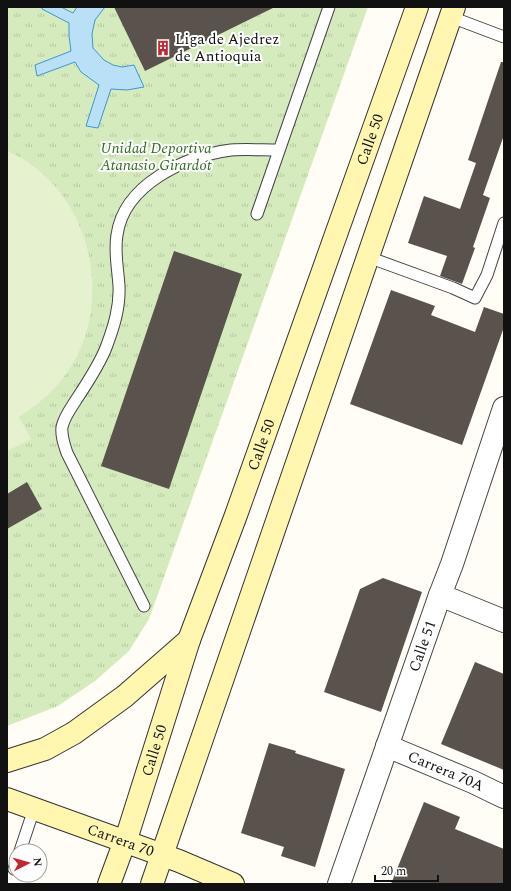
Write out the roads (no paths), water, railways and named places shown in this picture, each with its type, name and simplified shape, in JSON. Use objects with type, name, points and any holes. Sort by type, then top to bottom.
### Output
[{"type":"main road","name":"Calle 50","points":[[109,884],[189,640],[249,478],[417,7]]},
{"type":"main road","points":[[152,884],[453,12]]},
{"type":"main road","points":[[7,760],[46,749],[74,733],[125,696],[189,640]]},
{"type":"main road","name":"Carrera 70","points":[[7,799],[162,855],[233,884]]},
{"type":"street","name":"Calle 51","points":[[339,884],[452,564],[504,408]]},
{"type":"street","points":[[440,595],[504,621]]},
{"type":"street","name":"Carrera 70A","points":[[387,746],[473,782],[504,797]]},
{"type":"lane","points":[[257,214],[329,7]]},
{"type":"lane","points":[[453,12],[504,37]]},
{"type":"lane","points":[[144,606],[67,453],[62,438],[62,426],[66,416],[85,387],[106,347],[117,316],[119,287],[116,258],[117,234],[122,216],[134,197],[153,180],[178,165],[205,155],[232,150],[279,150]]},
{"type":"lane","points":[[368,257],[453,288],[475,298],[487,275],[504,223]]},
{"type":"lane","points":[[23,843],[34,809]]},
{"type":"water","points":[[42,7],[61,7],[73,13],[77,7],[105,7],[95,20],[92,34],[93,48],[104,60],[113,65],[122,67],[134,65],[144,87],[127,90],[111,89],[98,128],[86,126],[99,85],[81,72],[75,62],[37,76],[35,65],[71,51],[69,23],[42,9]]},
{"type":"place","name":"Liga de Ajedrez de Antioquia","points":[[163,48]]},
{"type":"park label","name":"Unidad Deportiva Atanasio Girardot","points":[[156,156]]}]
